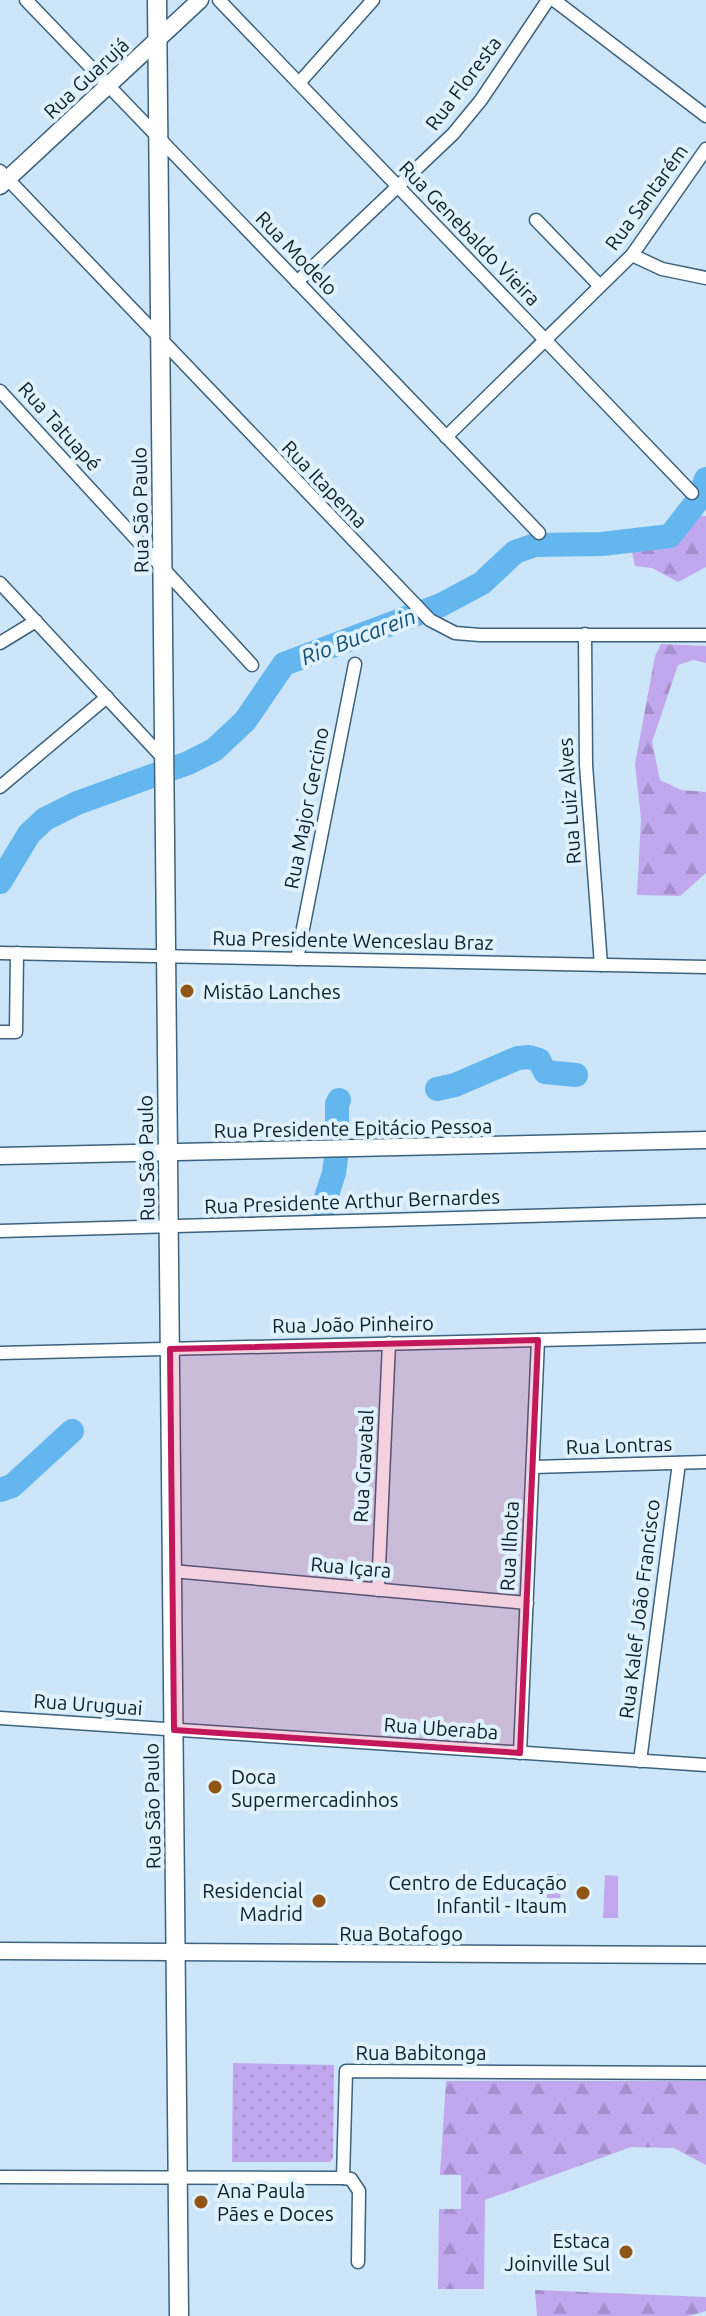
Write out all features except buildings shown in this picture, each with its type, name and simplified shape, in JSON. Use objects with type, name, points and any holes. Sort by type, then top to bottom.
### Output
[{"type":"main road","name":"Rua São Paulo","points":[[157,0],[179,2316]]},
{"type":"street","name":"Rua Modelo","points":[[26,0],[539,533]]},
{"type":"street","name":"Rua Guarujá","points":[[3,178],[200,0]]},
{"type":"street","name":"Rua Genebaldo Vieira","points":[[219,0],[692,493]]},
{"type":"street","points":[[299,83],[373,0]]},
{"type":"street","points":[[551,0],[706,116]]},
{"type":"street","name":"Rua Floresta","points":[[297,282],[399,187],[467,118],[551,0]]},
{"type":"street","name":"Rua Santarém","points":[[446,437],[632,255],[706,149]]},
{"type":"street","name":"Rua Itapema","points":[[3,178],[430,620],[441,627],[467,634],[706,635]]},
{"type":"street","points":[[536,220],[600,286]]},
{"type":"street","points":[[632,255],[662,269],[706,278]]},
{"type":"street","name":"Rua Tatuapé","points":[[0,391],[252,665]]},
{"type":"street","points":[[0,583],[164,759]]},
{"type":"street","points":[[0,643],[36,621]]},
{"type":"street","name":"Rua Luiz Alves","points":[[585,634],[586,765],[601,965]]},
{"type":"street","name":"Rua Major Gercino","points":[[297,959],[355,664]]},
{"type":"street","points":[[0,787],[107,697]]},
{"type":"street","name":"Rua Presidente Wenceslau Braz","points":[[0,953],[706,967]]},
{"type":"street","points":[[0,1032],[16,1032],[17,953]]},
{"type":"street","name":"Rua Presidente Epitácio Pessoa","points":[[0,1156],[706,1140]]},
{"type":"street","name":"Rua Presidente Arthur Bernardes","points":[[0,1231],[706,1211]]},
{"type":"street","name":"Rua João Pinheiro","points":[[0,1353],[706,1336]]},
{"type":"street","name":"Rua Ilhota","points":[[520,1753],[538,1340]]},
{"type":"street","name":"Rua Gravatal","points":[[378,1590],[389,1343]]},
{"type":"street","name":"Rua Lontras","points":[[533,1467],[706,1462]]},
{"type":"street","name":"Rua Kalef João Francisco","points":[[640,1761],[679,1463]]},
{"type":"street","name":"Rua Içara","points":[[172,1571],[527,1603]]},
{"type":"street","name":"Rua Uruguai","points":[[0,1718],[174,1730]]},
{"type":"street","name":"Rua Uberaba","points":[[174,1730],[706,1765]]},
{"type":"street","name":"Rua Botafogo","points":[[0,1951],[706,1955]]},
{"type":"street","name":"Rua Babitonga","points":[[343,2178],[346,2071],[706,2073]]},
{"type":"street","points":[[0,2177],[351,2179],[359,2191],[358,2262]]},
{"type":"highlighted area","points":[[538,1340],[520,1753],[174,1730],[170,1349]]},
{"type":"green space","points":[[696,516],[706,516],[706,567],[678,582],[652,568],[635,566],[631,546],[679,542]]},
{"type":"green space","points":[[661,644],[706,646],[706,663],[693,660],[678,665],[652,742],[660,780],[681,790],[706,792],[706,873],[680,896],[637,895],[641,819],[635,764],[655,656]]},
{"type":"green space","points":[[547,1874],[561,1874],[560,1910],[547,1910]]},
{"type":"green space","points":[[605,1875],[618,1876],[618,1918],[603,1918]]},
{"type":"green space","points":[[233,2063],[334,2065],[333,2158],[330,2162],[232,2162]]},
{"type":"green space","points":[[446,2081],[706,2081],[706,2165],[674,2148],[631,2147],[485,2200],[484,2289],[438,2289],[439,2209],[461,2209],[461,2175],[440,2175]]},
{"type":"green space","points":[[535,2290],[706,2297],[706,2311],[689,2316],[537,2316]]},
{"type":"waterway","name":"Rio Bucarein","points":[[0,882],[29,834],[45,819],[77,803],[188,763],[214,750],[245,721],[284,664],[441,605],[482,583],[515,552],[535,545],[602,544],[670,536],[698,500],[706,479]]},
{"type":"waterway","points":[[437,1089],[455,1085],[518,1058],[539,1060],[545,1072],[576,1075]]},
{"type":"waterway","points":[[337,1141],[339,1100]]},
{"type":"waterway","points":[[322,1210],[336,1158]]},
{"type":"waterway","points":[[0,1490],[12,1486],[72,1431]]},
{"type":"place","name":"Mistão Lanches","points":[[187,991]]},
{"type":"place","name":"Doca Supermercadinhos","points":[[215,1787]]},
{"type":"place","name":"Centro de Educação Infantil - Itaum","points":[[583,1893]]},
{"type":"place","name":"Residencial Madrid","points":[[319,1901]]},
{"type":"place","name":"Ana Paula Pães e Doces","points":[[201,2202]]},
{"type":"place","name":"Estaca Joinville Sul","points":[[626,2252]]}]
